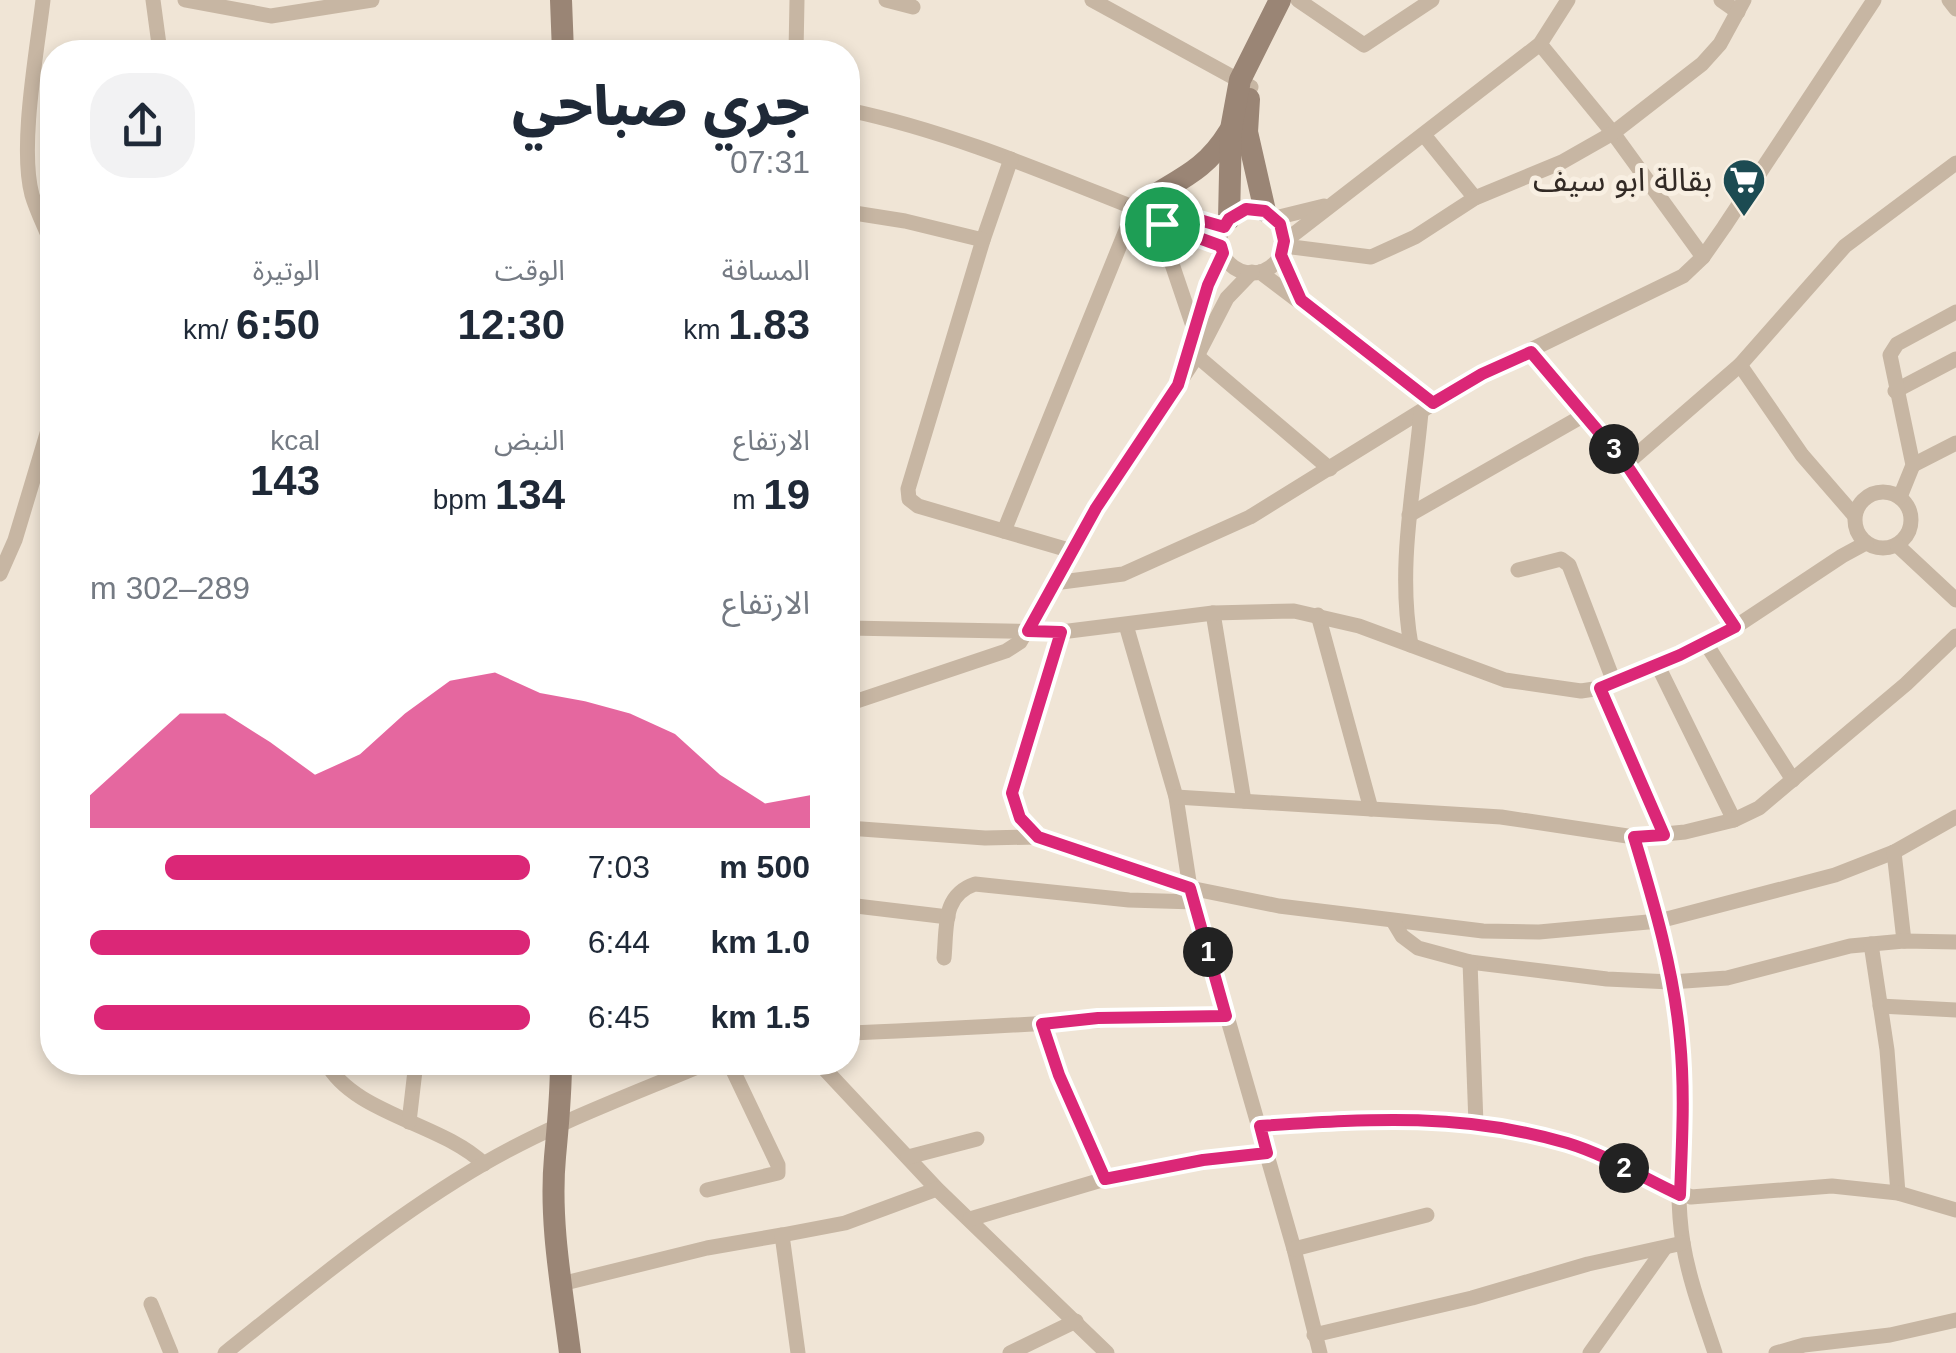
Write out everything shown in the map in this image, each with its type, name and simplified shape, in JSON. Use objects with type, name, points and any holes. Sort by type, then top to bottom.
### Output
[{"type":"street","points":[[40,215],[31,192],[29,118],[43,0]]},
{"type":"street","points":[[152,0],[158,40]]},
{"type":"street","points":[[185,0],[262,16],[372,0]]},
{"type":"street","points":[[550,0],[552,40]]},
{"type":"street","points":[[562,0],[563,40]]},
{"type":"street","points":[[796,40],[798,0]]},
{"type":"street","points":[[886,0],[912,7]]},
{"type":"street","points":[[1178,385],[1222,250],[1231,130],[1245,84],[1280,0]]},
{"type":"street","points":[[1298,0],[1364,45],[1432,0]]},
{"type":"street","points":[[860,700],[1006,652],[1028,631],[1072,551],[1196,356],[1227,298],[1256,272],[1268,268],[1283,247],[1328,205],[1540,44],[1568,0]]},
{"type":"street","points":[[1283,247],[1372,256],[1416,237],[1475,198],[1562,162],[1613,134],[1702,64],[1720,44],[1741,6],[1722,0]]},
{"type":"street","points":[[1054,584],[1113,577],[1135,570],[1250,518],[1482,374],[1684,276],[1703,257],[1873,0]]},
{"type":"street","points":[[1948,0],[1956,10]]},
{"type":"street","points":[[1099,2],[1245,84]]},
{"type":"street","points":[[1540,44],[1613,134],[1703,257]]},
{"type":"street","points":[[1245,84],[1248,132],[1270,214],[1301,300]]},
{"type":"street","points":[[860,113],[905,123],[1011,159],[1142,211],[1222,250],[1234,267],[1256,272],[1301,300],[1427,408]]},
{"type":"street","points":[[1004,531],[1142,211],[1193,174],[1231,130]]},
{"type":"street","points":[[1424,135],[1475,198]]},
{"type":"street","points":[[1011,159],[908,489],[909,499],[918,506],[1072,551]]},
{"type":"street","points":[[1626,464],[1740,365],[1845,246],[1956,163]]},
{"type":"street","points":[[1142,211],[1172,212],[1226,223],[1246,209],[1270,214],[1328,205]]},
{"type":"street","points":[[1142,211],[1172,264],[1194,328]]},
{"type":"street","points":[[860,214],[983,240]]},
{"type":"street","points":[[1900,497],[1912,465],[1890,362],[1892,350],[1956,312]]},
{"type":"street","points":[[1531,352],[1626,464],[1735,627]]},
{"type":"street","points":[[1196,356],[1330,469]]},
{"type":"street","points":[[1896,391],[1956,359]]},
{"type":"street","points":[[1740,365],[1802,455],[1854,516]]},
{"type":"street","points":[[1411,645],[1405,590],[1409,515],[1427,408]]},
{"type":"street","points":[[1409,515],[1586,414]]},
{"type":"street","points":[[1912,465],[1956,443]]},
{"type":"street","points":[[0,574],[8,539],[40,450]]},
{"type":"street","points":[[1872,493],[1900,497],[1909,508],[1912,522],[1907,536],[1896,546],[1881,549],[1866,544],[1856,531],[1854,516],[1860,502],[1872,493]]},
{"type":"street","points":[[860,628],[1061,632],[1212,613],[1282,611],[1318,615],[1506,680],[1564,690],[1607,685],[1705,642],[1866,544]]},
{"type":"street","points":[[1896,546],[1956,600]]},
{"type":"street","points":[[1518,570],[1556,559],[1569,565],[1607,685],[1664,835]]},
{"type":"street","points":[[1212,613],[1244,800]]},
{"type":"street","points":[[1318,615],[1372,809]]},
{"type":"street","points":[[1126,625],[1176,797],[1192,895],[1260,1126],[1320,1353]]},
{"type":"street","points":[[1038,837],[1020,818],[1012,793],[1061,632]]},
{"type":"street","points":[[1176,797],[1501,817],[1634,837],[1664,835],[1734,820],[1760,808],[1906,684],[1956,636]]},
{"type":"street","points":[[1705,642],[1794,780]]},
{"type":"street","points":[[1657,664],[1734,820]]},
{"type":"street","points":[[944,958],[953,897],[960,888],[976,884],[1129,900],[1192,895],[1393,921],[1539,932],[1659,921],[1835,874],[1894,852],[1956,817]]},
{"type":"street","points":[[860,829],[985,838],[1038,837],[1192,895]]},
{"type":"street","points":[[1634,837],[1659,921],[1682,1077],[1683,1244],[1714,1353]]},
{"type":"street","points":[[1894,852],[1904,942]]},
{"type":"street","points":[[860,906],[948,917]]},
{"type":"street","points":[[1393,921],[1402,936],[1418,948],[1470,962],[1670,982],[1727,978],[1850,946],[1956,942]]},
{"type":"street","points":[[1871,944],[1898,1194]]},
{"type":"street","points":[[1470,962],[1476,1124]]},
{"type":"street","points":[[1880,1006],[1956,1010]]},
{"type":"street","points":[[860,1032],[1098,1018],[1226,1016]]},
{"type":"street","points":[[1042,1024],[1059,1075],[1105,1179]]},
{"type":"street","points":[[336,1075],[344,1086],[408,1122],[464,1146],[484,1164]]},
{"type":"street","points":[[408,1122],[414,1075]]},
{"type":"street","points":[[548,1075],[561,1284],[570,1353]]},
{"type":"street","points":[[554,1127],[560,1075]]},
{"type":"street","points":[[224,1353],[374,1236],[484,1164],[554,1127],[678,1075]]},
{"type":"street","points":[[707,1190],[778,1173],[778,1165],[735,1075]]},
{"type":"street","points":[[830,1075],[937,1188],[1107,1353]]},
{"type":"street","points":[[1260,1126],[1389,1118],[1476,1124],[1566,1143],[1680,1195],[1705,1197],[1832,1186],[1898,1194],[1956,1210]]},
{"type":"street","points":[[908,1157],[977,1139]]},
{"type":"street","points":[[970,1219],[1105,1179],[1203,1160],[1267,1153]]},
{"type":"street","points":[[561,1284],[707,1248],[845,1222],[937,1188]]},
{"type":"street","points":[[1294,1248],[1427,1215]]},
{"type":"street","points":[[782,1235],[798,1353]]},
{"type":"street","points":[[1314,1335],[1472,1298],[1588,1264],[1683,1244]]},
{"type":"street","points":[[1590,1353],[1664,1249]]},
{"type":"street","points":[[151,1304],[172,1353]]},
{"type":"street","points":[[1010,1353],[1076,1320]]},
{"type":"street","points":[[1776,1353],[1804,1345],[1890,1336],[1956,1320]]},
{"type":"place","name":"بقالة ابو سيف","points":[[1744,218]]},
{"type":"route","points":[[1246,209],[1265,211],[1284,232],[1281,255],[1301,300],[1433,403],[1482,374],[1531,352],[1626,464],[1735,627],[1600,688],[1664,835],[1634,837],[1659,921],[1680,1040],[1680,1195],[1566,1143],[1476,1124],[1409,1118],[1260,1126],[1267,1153],[1203,1160],[1105,1179],[1059,1075],[1042,1024],[1098,1018],[1226,1016],[1190,888],[1038,837],[1020,818],[1012,793],[1061,632],[1028,631],[1096,508],[1178,385],[1208,285],[1223,253],[1221,246],[1162,224],[1150,214],[1172,212],[1224,227],[1229,219],[1246,209]]}]
